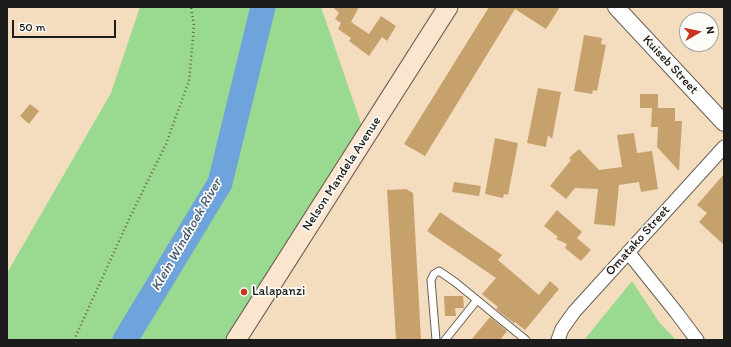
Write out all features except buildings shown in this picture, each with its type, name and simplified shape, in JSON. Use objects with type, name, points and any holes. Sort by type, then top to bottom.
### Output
[{"type":"main road","name":"Nelson Mandela Avenue","points":[[236,340],[448,7]]},
{"type":"street","name":"Kuiseb Street","points":[[616,7],[724,123]]},
{"type":"street","name":"Omatako Street","points":[[558,340],[562,329],[574,312],[724,147]]},
{"type":"street","points":[[628,252],[697,340]]},
{"type":"lane","points":[[436,340],[431,280],[434,274],[439,271],[455,282],[526,340]]},
{"type":"lane","points":[[445,340],[477,300]]},
{"type":"path","points":[[74,340],[166,144],[189,81],[194,26],[191,7]]},
{"type":"green space","points":[[140,7],[321,7],[365,135],[236,340],[7,340],[7,273],[111,93]]},
{"type":"green space","points":[[632,281],[659,322],[676,340],[584,340]]},
{"type":"waterway","name":"Klein Windhoek River","points":[[125,340],[220,183],[263,7]]},
{"type":"place","name":"Lalapanzi","points":[[244,292]]}]
